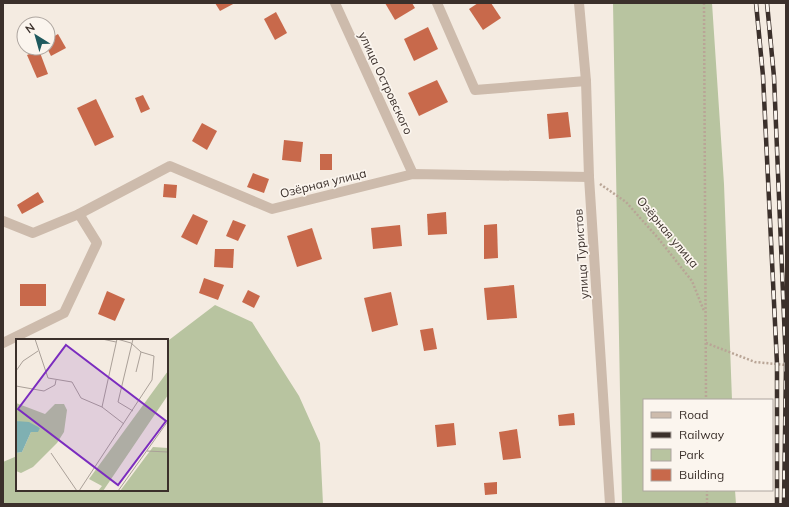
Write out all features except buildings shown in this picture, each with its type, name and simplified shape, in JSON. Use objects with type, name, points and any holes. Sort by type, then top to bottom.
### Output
[{"type":"street","name":"улица Островского","points":[[334,3],[413,174]]},
{"type":"street","points":[[437,3],[476,90],[586,81]]},
{"type":"street","name":"улица Туристов","points":[[579,3],[586,81],[589,177],[610,504]]},
{"type":"street","name":"Озёрная улица","points":[[79,214],[170,166],[272,209],[413,174],[589,177]]},
{"type":"street","points":[[3,221],[33,233],[79,214],[97,243],[64,313],[3,343]]},
{"type":"path","points":[[704,3],[706,399]]},
{"type":"path","name":"Озёрная улица","points":[[589,177],[626,202],[658,238],[692,281],[706,313]]},
{"type":"path","points":[[706,343],[755,362],[786,365]]},
{"type":"path","points":[[707,491],[707,504]]},
{"type":"green space","points":[[613,3],[712,3],[724,184],[732,399],[643,399],[643,491],[735,491],[736,504],[622,504]]},
{"type":"green space","points":[[215,305],[252,322],[299,396],[320,443],[323,504],[3,504],[3,462],[16,456],[16,491],[168,491],[169,340]]},
{"type":"railway","points":[[756,3],[763,76],[777,364],[777,504]]},
{"type":"railway","points":[[767,3],[774,77],[786,365],[784,504]]}]
